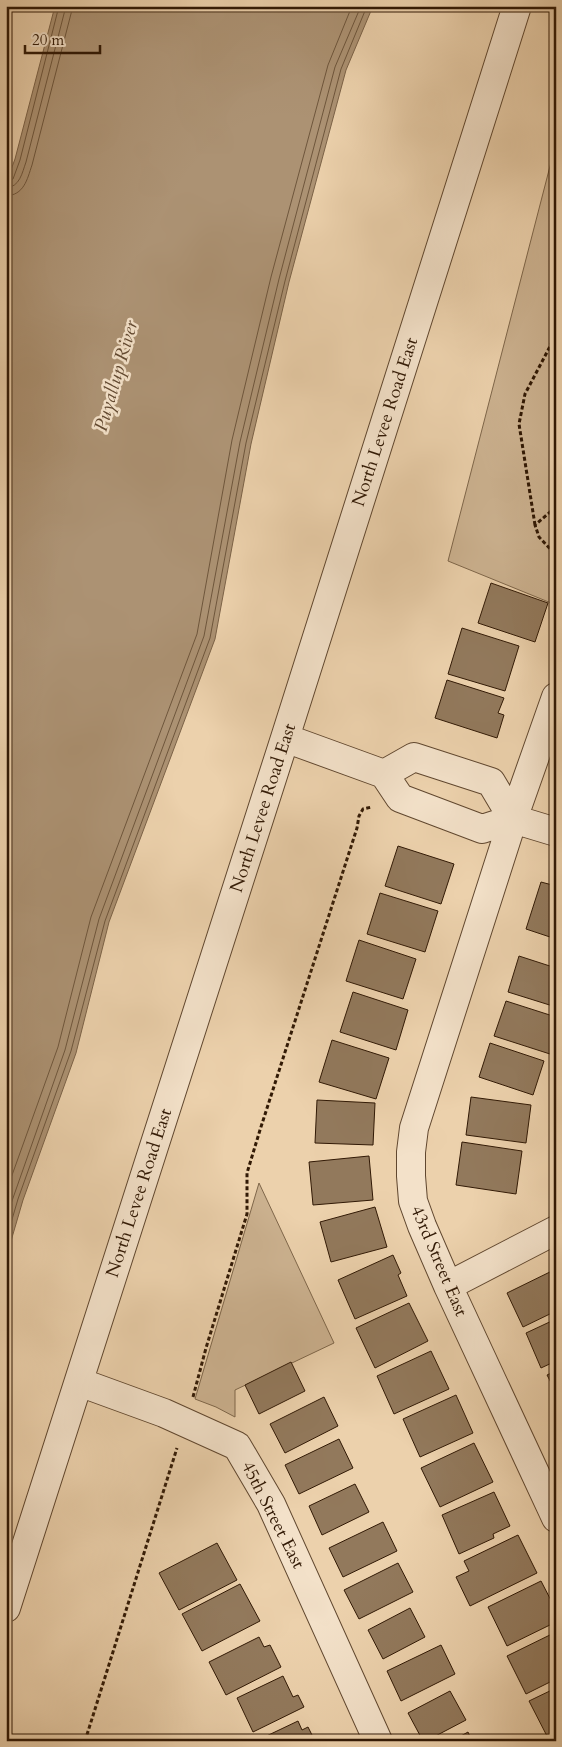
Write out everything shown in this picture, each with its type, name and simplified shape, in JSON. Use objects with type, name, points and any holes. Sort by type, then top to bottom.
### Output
[{"type":"street","name":"North Levee Road East","points":[[6,1608],[517,6]]},
{"type":"street","name":"43rd Street East","points":[[554,1512],[448,1286],[422,1226],[413,1201],[411,1152],[414,1128],[513,819],[556,697]]},
{"type":"street","points":[[285,738],[384,774],[400,798],[482,829],[513,819],[556,832]]},
{"type":"street","points":[[384,774],[414,757],[491,782],[513,819]]},
{"type":"street","points":[[448,1286],[556,1230]]},
{"type":"street","name":"45th Street East","points":[[78,1382],[164,1413],[237,1446],[271,1504],[378,1741]]},
{"type":"path","points":[[556,335],[525,394],[519,424],[535,524],[539,536],[556,554]]},
{"type":"path","points":[[535,524],[556,507]]},
{"type":"path","points":[[85,1741],[186,1423],[206,1348],[247,1214],[247,1173],[357,828],[359,816],[363,808],[372,807]]},
{"type":"shaded area","points":[[556,143],[556,605],[448,561]]},
{"type":"shaded area","points":[[259,1183],[334,1343],[235,1390],[235,1417],[195,1399]]},
{"type":"water","name":"Puyallup River","points":[[55,6],[373,6],[346,70],[289,282],[251,444],[215,639],[109,922],[76,1053],[23,1200],[6,1258],[6,183],[15,159]]},
{"type":"building","points":[[491,583],[548,603],[535,642],[478,623]]},
{"type":"building","points":[[462,628],[519,646],[505,691],[448,674]]},
{"type":"building","points":[[447,680],[504,698],[498,713],[504,715],[497,738],[435,718]]},
{"type":"building","points":[[398,846],[454,864],[441,904],[385,886]]},
{"type":"building","points":[[541,882],[556,886],[556,939],[526,929]]},
{"type":"building","points":[[380,893],[438,911],[425,952],[367,934]]},
{"type":"building","points":[[359,940],[416,959],[403,999],[346,981]]},
{"type":"building","points":[[519,956],[556,968],[556,1007],[508,992]]},
{"type":"building","points":[[353,992],[408,1010],[396,1050],[340,1032]]},
{"type":"building","points":[[506,1001],[556,1017],[556,1034],[550,1054],[494,1036]]},
{"type":"building","points":[[332,1040],[389,1058],[376,1099],[319,1082]]},
{"type":"building","points":[[490,1043],[544,1061],[533,1095],[479,1077]]},
{"type":"building","points":[[471,1097],[531,1105],[526,1143],[466,1135]]},
{"type":"building","points":[[317,1100],[375,1103],[373,1145],[315,1143]]},
{"type":"building","points":[[462,1142],[522,1151],[516,1194],[456,1185]]},
{"type":"building","points":[[369,1156],[373,1200],[313,1205],[309,1162]]},
{"type":"building","points":[[375,1207],[387,1247],[331,1262],[320,1222]]},
{"type":"building","points":[[393,1255],[401,1273],[398,1275],[407,1296],[355,1319],[338,1280]]},
{"type":"building","points":[[556,1269],[556,1311],[523,1327],[507,1293]]},
{"type":"building","points":[[409,1303],[428,1341],[375,1368],[356,1328]]},
{"type":"building","points":[[556,1319],[556,1361],[541,1368],[526,1333]]},
{"type":"building","points":[[431,1351],[449,1389],[394,1414],[377,1376]]},
{"type":"building","points":[[291,1362],[305,1391],[259,1414],[245,1385]]},
{"type":"building","points":[[556,1371],[556,1392],[547,1375]]},
{"type":"building","points":[[456,1395],[473,1433],[420,1457],[403,1419]]},
{"type":"building","points":[[324,1397],[338,1426],[285,1453],[270,1424]]},
{"type":"building","points":[[339,1439],[353,1468],[299,1494],[285,1465]]},
{"type":"building","points":[[474,1443],[493,1482],[440,1507],[421,1468]]},
{"type":"building","points":[[355,1484],[369,1512],[322,1535],[309,1506]]},
{"type":"building","points":[[494,1492],[510,1526],[493,1534],[494,1538],[459,1554],[442,1515]]},
{"type":"building","points":[[383,1522],[397,1551],[343,1577],[329,1548]]},
{"type":"building","points":[[518,1535],[537,1573],[470,1606],[456,1577],[469,1571],[464,1561]]},
{"type":"building","points":[[217,1543],[237,1580],[179,1610],[159,1573]]},
{"type":"building","points":[[398,1563],[413,1592],[359,1619],[344,1590]]},
{"type":"building","points":[[541,1581],[556,1610],[556,1622],[507,1646],[488,1607]]},
{"type":"building","points":[[240,1584],[260,1621],[202,1651],[182,1614]]},
{"type":"building","points":[[410,1608],[425,1637],[383,1659],[368,1630]]},
{"type":"building","points":[[556,1632],[556,1679],[526,1694],[507,1656]]},
{"type":"building","points":[[259,1637],[264,1647],[270,1645],[281,1667],[226,1695],[209,1662]]},
{"type":"building","points":[[441,1645],[455,1674],[401,1701],[387,1671]]},
{"type":"building","points":[[283,1676],[293,1697],[298,1695],[304,1707],[253,1732],[237,1698]]},
{"type":"building","points":[[556,1688],[556,1737],[549,1740],[529,1701]]},
{"type":"building","points":[[450,1691],[466,1720],[423,1741],[408,1713]]},
{"type":"building","points":[[298,1721],[302,1730],[308,1727],[315,1741],[256,1741]]},
{"type":"building","points":[[468,1732],[472,1741],[452,1741]]}]
